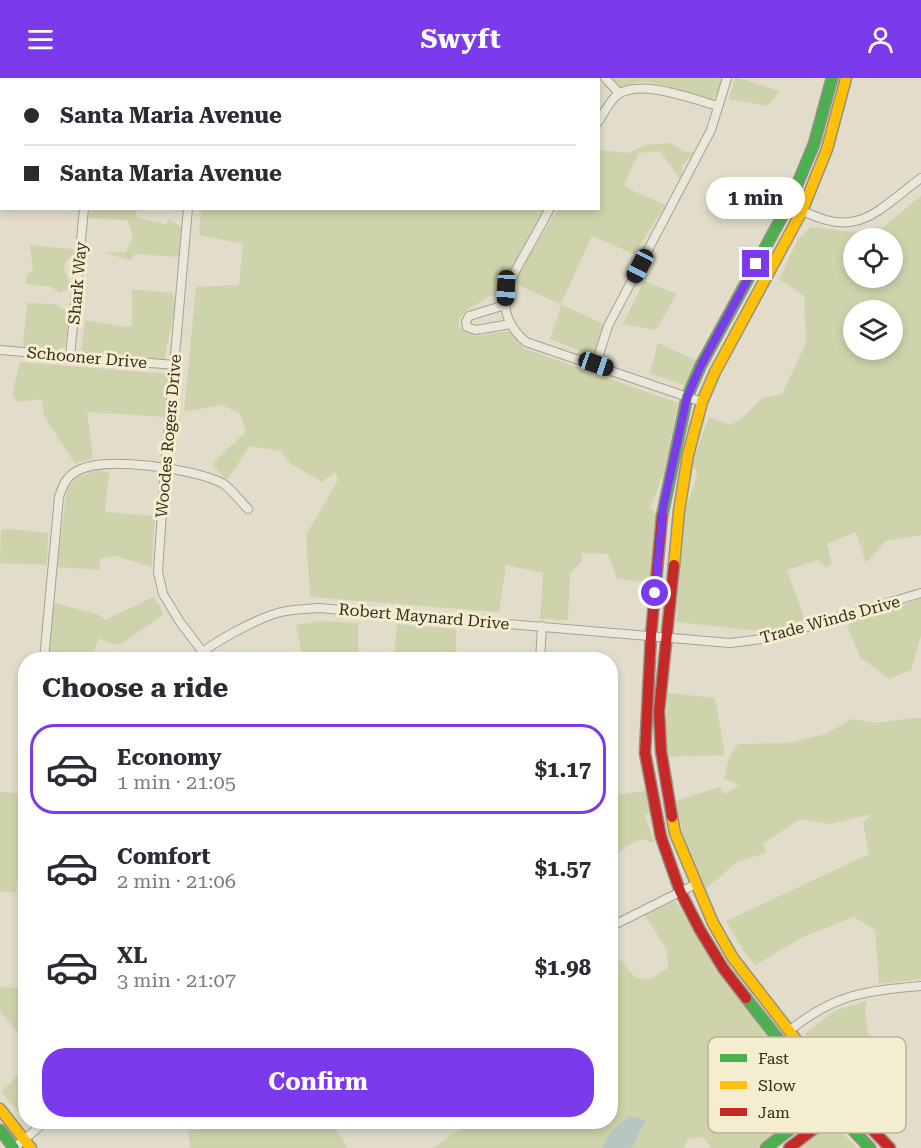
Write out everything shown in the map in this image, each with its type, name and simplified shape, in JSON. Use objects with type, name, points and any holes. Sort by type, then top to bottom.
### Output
[{"type":"street","points":[[605,78],[619,93]]},
{"type":"street","points":[[596,364],[608,326],[711,130],[727,78]]},
{"type":"street","points":[[776,1037],[723,968],[699,930],[680,891],[661,837],[645,753],[646,711],[663,508],[687,397],[701,365],[789,204],[814,144],[832,78]]},
{"type":"street","points":[[794,1037],[734,958],[713,923],[696,884],[675,833],[661,752],[659,711],[679,511],[688,455],[702,402],[715,372],[802,211],[827,148],[846,78]]},
{"type":"street","points":[[600,119],[609,103],[619,93],[637,87],[662,90],[718,106]]},
{"type":"street","points":[[789,204],[836,223],[849,223],[870,217],[921,178]]},
{"type":"street","name":"Shark Way","points":[[70,357],[84,210]]},
{"type":"street","name":"Woodes Rogers Drive","points":[[188,210],[158,572],[163,594],[202,651]]},
{"type":"street","points":[[549,210],[506,288],[505,306],[516,333],[526,342],[702,402]]},
{"type":"street","points":[[505,306],[469,316],[466,322],[468,327],[476,330],[511,324]]},
{"type":"street","name":"Schooner Drive","points":[[0,350],[174,364]]},
{"type":"street","points":[[45,652],[56,517],[64,482],[76,471],[106,463],[165,468],[206,476],[225,485],[248,509]]},
{"type":"street","name":"Trade Winds Drive","points":[[666,636],[730,643],[770,638],[921,593]]},
{"type":"street","name":"Robert Maynard Drive","points":[[202,651],[247,626],[281,612],[319,608],[666,636]]},
{"type":"street","points":[[540,652],[542,626]]},
{"type":"street","points":[[661,837],[675,833]]},
{"type":"street","points":[[618,923],[696,884]]},
{"type":"street","points":[[723,968],[734,958]]},
{"type":"street","points":[[789,1030],[811,1013],[833,1001],[874,990],[921,986]]},
{"type":"street","points":[[763,1020],[774,1012]]},
{"type":"street","points":[[0,1109],[28,1144]]},
{"type":"street","points":[[0,1130],[14,1148],[28,1144],[40,1129]]},
{"type":"street","points":[[766,1148],[785,1133]]},
{"type":"street","points":[[789,1148],[809,1133]]},
{"type":"street","points":[[856,1133],[870,1148]]},
{"type":"street","points":[[875,1133],[890,1148]]},
{"type":"green space","points":[[611,78],[723,78],[720,91],[711,100],[649,82],[637,82],[621,87],[612,82]]},
{"type":"green space","points":[[735,78],[780,91],[768,106],[729,99]]},
{"type":"green space","points":[[671,143],[683,151],[694,153],[683,165],[681,181],[660,151],[639,153],[624,184],[629,189],[666,205],[634,254],[592,236],[561,304],[605,325],[594,356],[550,339],[561,305],[517,284],[520,271],[557,210],[600,210],[600,150],[628,153],[645,145]]},
{"type":"green space","points":[[921,196],[921,535],[886,541],[866,563],[856,532],[827,544],[832,563],[827,568],[818,560],[787,570],[805,619],[769,632],[676,622],[682,519],[697,476],[696,470],[690,466],[709,417],[731,425],[742,418],[762,398],[782,394],[806,343],[804,296],[779,279],[798,239],[811,227],[843,231],[843,288],[903,288],[903,228],[882,228]]},
{"type":"green space","points":[[90,210],[136,210],[137,218],[165,224],[170,219],[182,228],[179,257],[135,254],[131,261],[103,252],[126,252],[133,236],[127,220],[89,218]]},
{"type":"green space","points":[[201,210],[544,210],[503,289],[468,309],[459,319],[459,327],[475,336],[509,331],[523,348],[678,403],[664,473],[650,508],[659,515],[653,583],[617,579],[608,554],[582,553],[582,561],[570,573],[568,620],[540,619],[543,573],[506,565],[499,612],[310,597],[306,535],[338,480],[335,472],[322,482],[291,464],[280,451],[250,446],[227,480],[212,464],[246,431],[240,413],[221,405],[184,412],[196,287],[239,285],[243,244],[199,235]]},
{"type":"green space","points":[[30,245],[73,249],[75,259],[67,259],[64,269],[72,287],[59,293],[52,287],[26,284],[27,274],[33,271]]},
{"type":"green space","points":[[644,281],[677,294],[656,330],[623,324]]},
{"type":"green space","points":[[132,289],[173,293],[175,306],[164,361],[81,353],[85,320],[126,327],[132,325]]},
{"type":"green space","points":[[27,303],[56,304],[69,313],[65,347],[56,350],[23,346]]},
{"type":"green space","points":[[658,343],[700,362],[689,387],[650,373]]},
{"type":"green space","points":[[20,362],[169,374],[166,417],[87,412],[93,458],[75,464],[44,416],[42,399],[18,402],[12,394]]},
{"type":"green space","points":[[99,470],[109,473],[105,512],[155,516],[152,567],[115,556],[100,558],[100,570],[57,567],[67,489],[76,477]]},
{"type":"green space","points":[[1,530],[48,533],[47,565],[0,563]]},
{"type":"green space","points":[[153,597],[163,615],[120,645],[108,643],[100,638],[92,652],[50,652],[54,603],[97,614],[105,620]]},
{"type":"green space","points":[[921,599],[921,636],[911,670],[889,679],[860,657],[848,629],[851,620]]},
{"type":"green space","points":[[320,621],[358,623],[358,652],[302,652],[296,625]]},
{"type":"green space","points":[[397,624],[456,629],[456,652],[395,652]]},
{"type":"green space","points":[[668,693],[715,698],[725,755],[664,757]]},
{"type":"green space","points":[[921,718],[921,979],[879,984],[875,930],[854,917],[805,936],[755,965],[744,952],[726,921],[869,854],[863,822],[873,814],[830,824],[800,819],[763,844],[766,853],[737,862],[706,888],[688,855],[675,801],[719,787],[725,794],[740,785],[724,779],[729,757],[738,744],[788,743],[826,734],[852,719],[877,723]]},
{"type":"green space","points":[[646,791],[650,813],[645,815],[654,843],[642,839],[618,853],[618,794]]},
{"type":"green space","points":[[0,792],[16,793],[18,795],[18,873],[16,893],[0,891]]},
{"type":"green space","points":[[675,901],[719,963],[716,967],[744,1007],[747,1005],[770,1037],[708,1037],[708,1133],[775,1133],[758,1148],[712,1148],[702,1137],[689,1139],[683,1148],[433,1148],[460,1129],[618,1129],[618,958],[636,978],[650,979],[668,968],[667,950],[645,915]]},
{"type":"green space","points":[[0,987],[18,988],[18,1033],[0,1011]]},
{"type":"green space","points":[[867,1001],[865,1012],[869,1037],[807,1037],[805,1034],[834,1011]]},
{"type":"green space","points":[[18,1075],[18,1112],[1,1092]]},
{"type":"green space","points":[[188,1129],[336,1129],[348,1148],[190,1148]]},
{"type":"green space","points":[[817,1133],[842,1133],[858,1148],[800,1148]]},
{"type":"shaded area","points":[[629,1116],[646,1120],[631,1148],[602,1148],[609,1134],[618,1129],[618,1126]]},
{"type":"traffic: fast","points":[[662,516],[687,397],[701,365],[789,204],[814,144],[832,78]]},
{"type":"traffic: fast","points":[[746,998],[777,1037]]},
{"type":"traffic: fast","points":[[0,1130],[14,1148]]},
{"type":"traffic: fast","points":[[766,1148],[785,1133]]},
{"type":"traffic: fast","points":[[856,1133],[870,1148]]},
{"type":"traffic: slow","points":[[674,565],[679,511],[688,455],[702,402],[715,372],[802,211],[827,149],[846,78]]},
{"type":"traffic: slow","points":[[672,817],[675,833],[713,923],[733,958],[794,1037]]},
{"type":"traffic: slow","points":[[0,1109],[31,1148]]},
{"type":"traffic: jam","points":[[662,516],[651,635],[645,753],[661,837],[680,891],[723,968],[746,998]]},
{"type":"traffic: jam","points":[[672,817],[661,751],[659,711],[674,565]]},
{"type":"traffic: jam","points":[[789,1148],[808,1133]]},
{"type":"traffic: jam","points":[[876,1133],[890,1148]]},
{"type":"route","points":[[655,593],[663,508],[687,397],[701,365],[756,264]]}]
